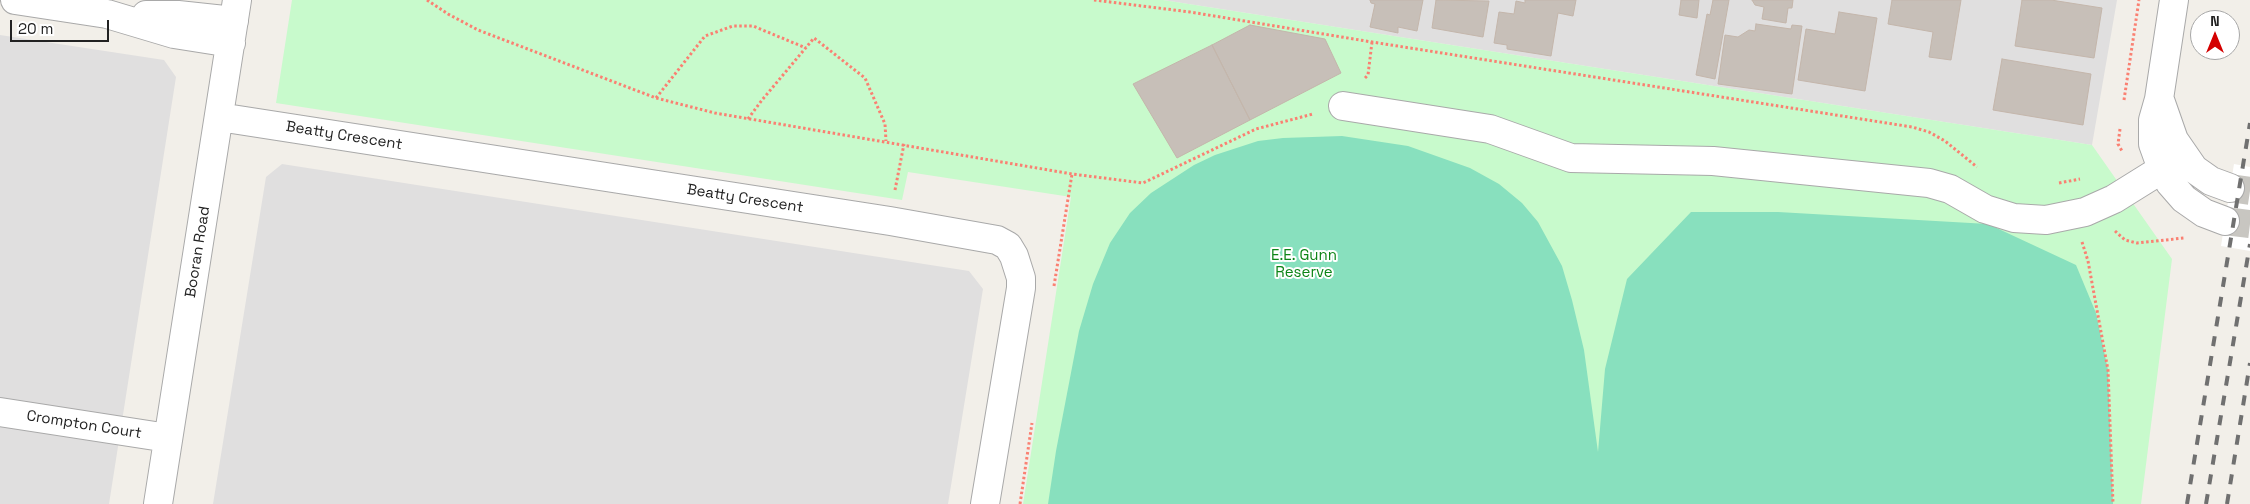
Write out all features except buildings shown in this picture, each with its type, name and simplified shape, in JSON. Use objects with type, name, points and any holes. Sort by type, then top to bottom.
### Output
[{"type":"street","points":[[16,0],[107,14],[174,34],[234,22]]},
{"type":"street","points":[[2174,0],[2159,99],[2174,140],[2170,183],[2184,198],[2204,213],[2225,220]]},
{"type":"street","name":"Booran Road","points":[[158,504],[234,22]]},
{"type":"street","points":[[1343,106],[1490,129],[1571,158],[1713,161],[1928,183],[1950,189],[1985,209],[2014,218],[2046,220],[2086,212],[2114,198],[2172,162],[2194,169],[2205,177],[2230,188]]},
{"type":"street","name":"Beatty Crescent","points":[[219,117],[890,221],[998,240],[1008,246],[1019,267],[1020,288],[985,504]]},
{"type":"street","name":"Crompton Court","points":[[0,412],[168,438]]},
{"type":"path","points":[[427,0],[478,30],[656,98],[748,119],[904,144],[988,161],[1143,183],[1256,129],[1343,106],[1368,75],[1372,42]]},
{"type":"path","points":[[1094,0],[1190,12],[1912,127],[1929,132],[1945,141],[1984,172]]},
{"type":"path","points":[[2123,106],[2138,0]]},
{"type":"path","points":[[656,98],[704,36],[733,26],[753,26],[806,48]]},
{"type":"path","points":[[748,119],[814,38],[864,78],[884,124],[886,141]]},
{"type":"path","points":[[2120,125],[2118,144],[2126,158]]},
{"type":"path","points":[[890,221],[904,144]]},
{"type":"path","points":[[2052,185],[2076,179],[2085,179]]},
{"type":"path","points":[[2074,214],[2088,261],[2108,370],[2113,504]]},
{"type":"path","points":[[2112,226],[2125,240],[2137,243],[2187,238]]},
{"type":"shaded area","points":[[1163,0],[2117,0],[2092,145]]},
{"type":"shaded area","points":[[0,35],[164,60],[176,77],[109,504],[0,504]]},
{"type":"shaded area","points":[[282,164],[969,271],[983,289],[948,504],[213,504],[266,177]]},
{"type":"green space","name":"E.E. Gunn Reserve","points":[[292,0],[1163,0],[2092,145],[2172,259],[2141,504],[1023,504],[1071,197],[908,172],[902,200],[276,103]]},
{"type":"green space","points":[[1342,136],[1408,146],[1470,168],[1499,184],[1522,203],[1538,222],[1562,266],[1572,300],[1584,350],[1598,452],[1605,369],[1627,279],[1691,212],[1778,212],[1988,224],[2076,265],[2096,313],[2108,370],[2113,504],[1048,504],[1079,331],[1093,284],[1110,243],[1130,213],[1151,193],[1194,165],[1215,155],[1258,141],[1283,138]]},
{"type":"pier","points":[[2234,164],[2250,167],[2250,251],[2221,246]]},
{"type":"tunnel","points":[[2230,188],[2250,191]]},
{"type":"tunnel","points":[[2225,221],[2250,224]]},
{"type":"railway","points":[[2187,504],[2250,123]]},
{"type":"railway","points":[[2206,504],[2250,244]]},
{"type":"railway","points":[[2227,504],[2250,363]]}]
